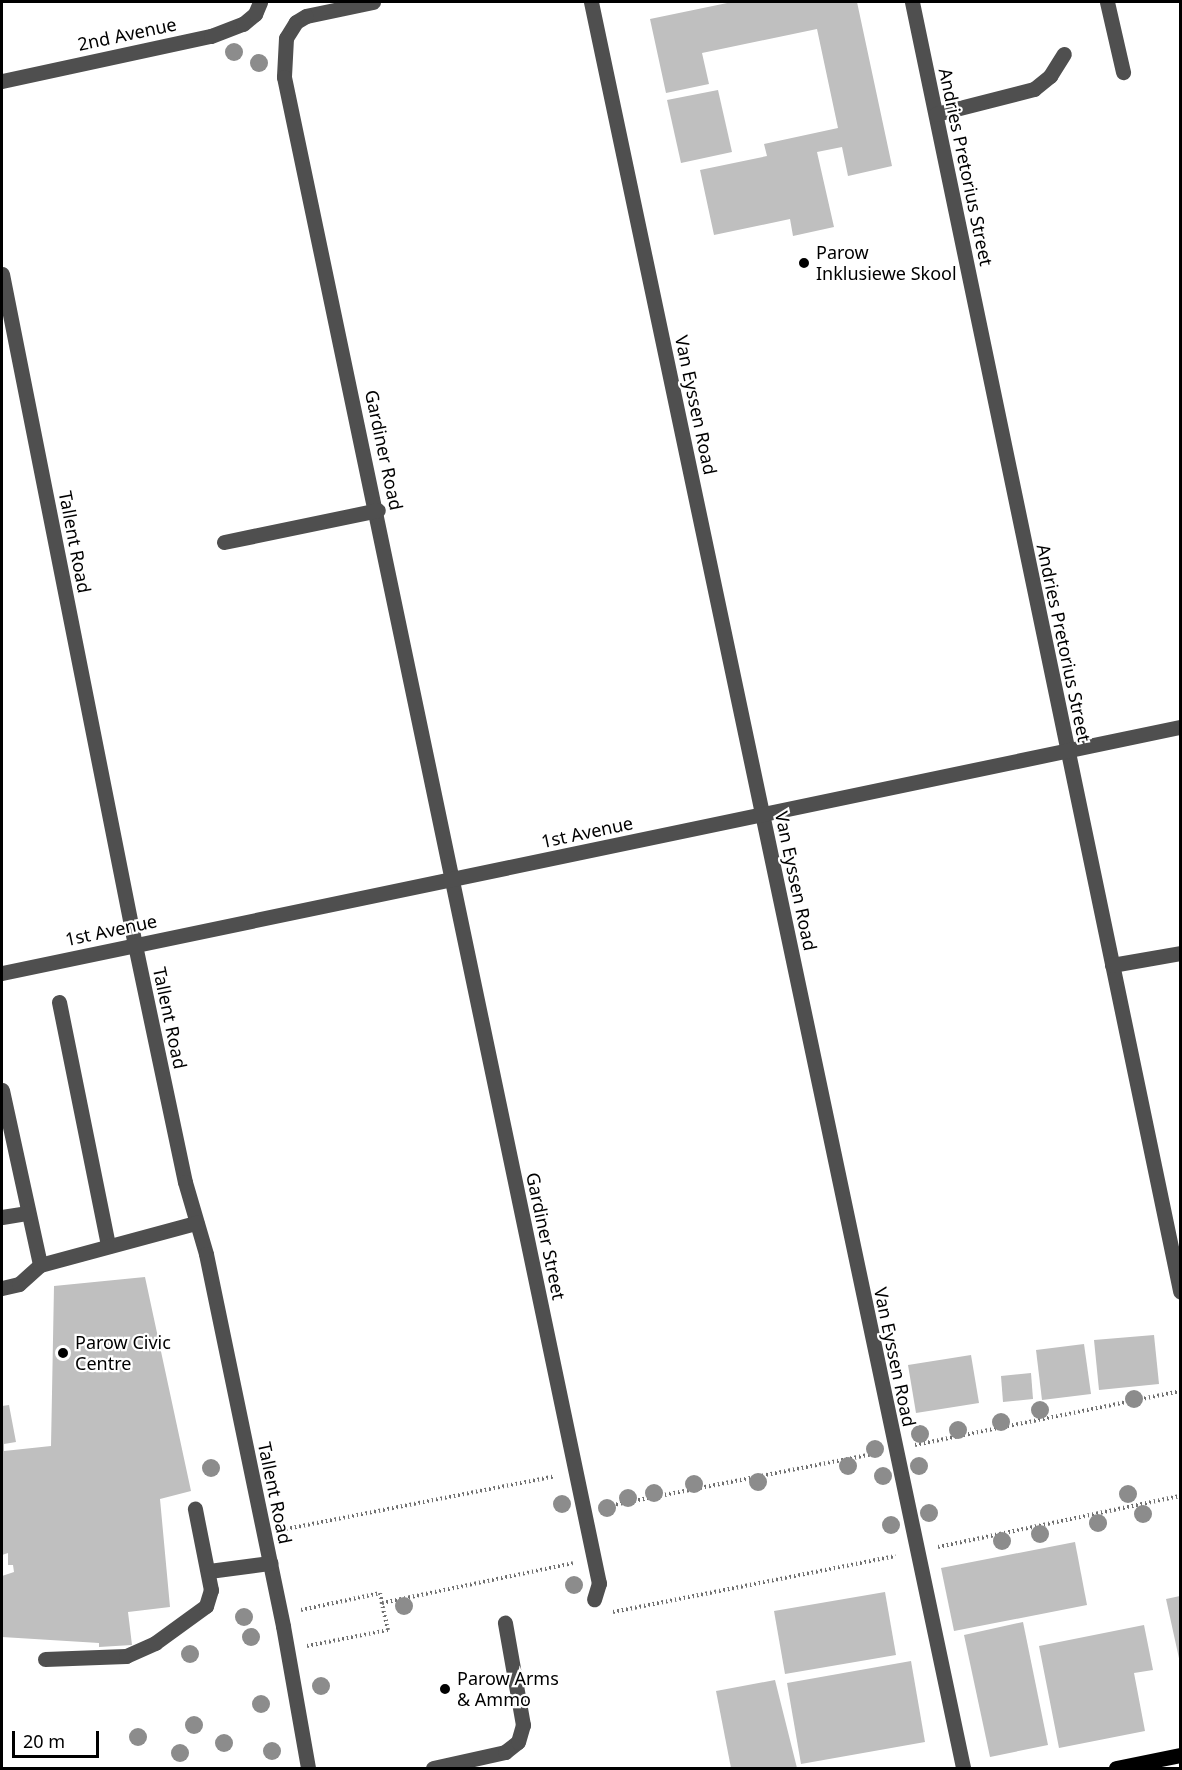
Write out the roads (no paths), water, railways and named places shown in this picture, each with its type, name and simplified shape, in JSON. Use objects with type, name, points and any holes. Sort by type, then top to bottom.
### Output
[{"type":"main road","points":[[1116,1768],[1180,1755]]},
{"type":"street","name":"Gardiner Road","points":[[374,2],[306,16],[290,29],[283,58],[284,77],[378,510],[452,880]]},
{"type":"street","name":"Van Eyssen Road","points":[[591,2],[963,1768]]},
{"type":"street","name":"Andries Pretorius Street","points":[[912,2],[1180,1291]]},
{"type":"street","points":[[1107,2],[1123,72]]},
{"type":"street","name":"2nd Avenue","points":[[2,81],[211,36],[243,24],[257,8]]},
{"type":"street","points":[[936,114],[1034,89],[1050,76],[1064,54]]},
{"type":"street","name":"Tallent Road","points":[[2,274],[135,945],[270,1563],[308,1768]]},
{"type":"street","points":[[224,542],[378,510]]},
{"type":"street","name":"1st Avenue","points":[[2,973],[1180,728]]},
{"type":"street","name":"Gardiner Street","points":[[452,880],[599,1583],[594,1599]]},
{"type":"street","points":[[1112,965],[1180,952]]},
{"type":"street","points":[[59,1002],[108,1246]]},
{"type":"street","points":[[2,1090],[40,1265]]},
{"type":"street","points":[[2,1217],[28,1213]]},
{"type":"street","points":[[2,1288],[19,1284],[40,1265],[196,1223]]},
{"type":"street","points":[[45,1659],[108,1659],[148,1647],[206,1606],[211,1590],[209,1571],[195,1509]]},
{"type":"street","points":[[209,1571],[270,1563]]},
{"type":"street","points":[[433,1768],[505,1752],[522,1734],[505,1623]]},
{"type":"place","name":"Parow Inklusiewe Skool","points":[[804,263]]},
{"type":"place","name":"Parow Civic Centre","points":[[63,1353]]},
{"type":"place","name":"Parow Arms & Ammo","points":[[445,1689]]}]
